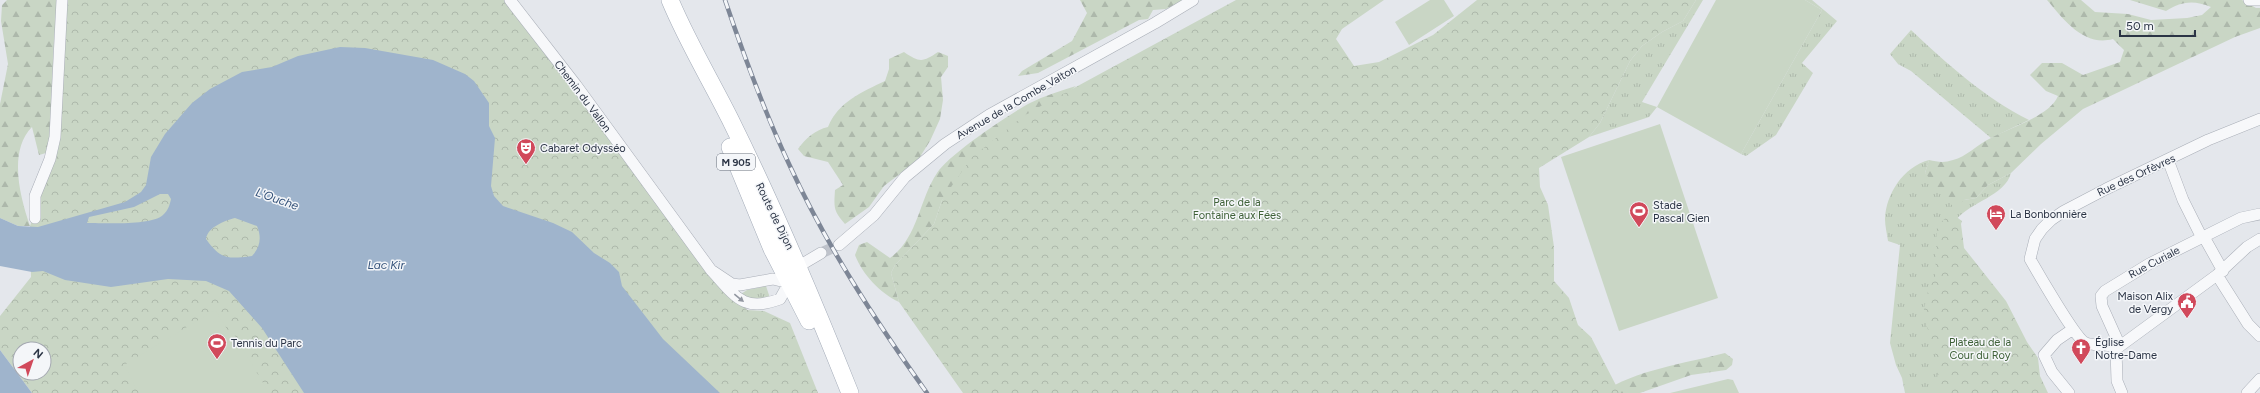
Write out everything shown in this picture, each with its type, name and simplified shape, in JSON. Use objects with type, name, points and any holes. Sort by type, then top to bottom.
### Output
[{"type":"main road","name":"Route de Dijon","points":[[670,0],[687,39],[730,118],[774,217],[799,266]]},
{"type":"main road","name":"Route de Dijon","points":[[687,39],[693,63],[729,144],[772,249],[789,283]]},
{"type":"main road","name":"Route de Dijon","points":[[729,144],[750,177],[782,246],[790,259],[799,266]]},
{"type":"main road","points":[[789,283],[799,266]]},
{"type":"main road","name":"M 905","points":[[799,266],[850,393]]},
{"type":"main road","name":"M 905","points":[[789,283],[802,292],[819,318]]},
{"type":"main road","name":"M 905","points":[[789,283],[804,308],[839,393]]},
{"type":"street","points":[[35,218],[35,196],[50,159],[55,137],[62,0]]},
{"type":"street","name":"Chemin du Vallon","points":[[510,0],[576,85],[711,270],[742,301],[752,305],[761,305],[780,299],[789,283],[773,279],[740,285],[732,284],[711,270]]},
{"type":"street","name":"Avenue de la Combe Valton","points":[[839,245],[874,215],[906,177],[945,144],[989,115],[1156,24],[1194,0]]},
{"type":"street","points":[[2249,0],[2260,0]]},
{"type":"street","name":"Rue des Orfèvres","points":[[2073,329],[2030,259],[2030,254],[2035,239],[2051,220],[2106,189],[2208,140],[2260,119]]},
{"type":"street","points":[[2168,160],[2183,200],[2220,273],[2248,324],[2260,336]]},
{"type":"street","name":"Rue Curiale","points":[[2118,347],[2102,306],[2101,296],[2119,281],[2143,267],[2241,218],[2260,214]]},
{"type":"street","points":[[2118,347],[2220,273],[2247,247],[2260,239]]},
{"type":"street","points":[[799,266],[821,253]]},
{"type":"street","points":[[2069,393],[2052,372],[2044,355],[2057,340],[2073,329],[2083,341],[2091,345],[2111,345],[2118,347]]},
{"type":"street","points":[[2118,347],[2117,381],[2122,393]]},
{"type":"street","points":[[2247,393],[2260,379]]},
{"type":"green space","points":[[7,0],[58,0],[54,39],[50,139],[46,153],[39,155],[32,127],[25,137],[20,149],[18,161],[20,188],[30,226],[18,226],[0,218],[0,104],[8,64],[1,21],[2,5]]},
{"type":"green space","points":[[65,0],[507,0],[747,310],[764,311],[790,323],[818,393],[32,393],[23,381],[52,381],[52,341],[12,341],[12,366],[0,350],[0,316],[31,277],[30,226],[56,153]]},
{"type":"green space","points":[[1080,0],[1185,0],[1166,9],[1153,10],[1148,19],[1139,20],[1038,73],[1018,76],[1022,71],[1072,41],[1087,13]]},
{"type":"green space","name":"Parc de la Fontaine aux Fées","points":[[1236,0],[1384,0],[1342,29],[1336,39],[1354,66],[1379,62],[1433,35],[1477,0],[1696,0],[1683,21],[1662,32],[1642,46],[1630,61],[1600,123],[1589,137],[1539,168],[1540,187],[1548,205],[1554,247],[1554,281],[1569,298],[1578,325],[1591,337],[1620,393],[963,393],[899,302],[891,273],[895,265],[934,224],[942,200],[972,157],[1028,113]]},
{"type":"green space","points":[[1430,0],[1444,0],[1454,16],[1409,45],[1395,22]]},
{"type":"green space","points":[[1696,0],[1703,0],[1642,102],[1657,107],[1649,117],[1589,137],[1600,123],[1630,61],[1642,46],[1662,32],[1683,21]]},
{"type":"green space","points":[[1716,0],[1805,0],[1822,10],[1741,154],[1657,107]]},
{"type":"green space","points":[[1805,0],[1812,0],[1837,21],[1802,63],[1813,73],[1776,135],[1746,156],[1741,154],[1822,10]]},
{"type":"green space","points":[[2047,0],[2081,0],[2095,12],[2128,14],[2151,20],[2187,18],[2202,15],[2211,7],[2199,3],[2183,3],[2166,11],[2130,0],[2242,0],[2256,8],[2260,8],[2260,28],[2235,37],[2083,109],[2041,144],[2011,173],[1988,185],[1976,198],[1964,200],[1955,209],[1925,173],[1929,160],[1944,162],[1958,158],[1986,141],[2047,110],[2058,96],[2046,91],[2030,75],[2042,63],[2062,63],[2083,75],[2120,62],[2124,50],[2113,39],[2093,39],[2084,35],[2060,16]]},
{"type":"green space","points":[[1911,30],[1967,80],[1997,101],[2029,120],[1991,138],[1911,71],[1898,64],[1890,54]]},
{"type":"green space","points":[[904,52],[921,60],[929,58],[938,52],[948,56],[948,67],[941,77],[943,100],[940,119],[930,141],[918,160],[884,186],[869,207],[845,224],[838,216],[835,208],[835,190],[843,185],[828,162],[804,156],[798,149],[811,135],[828,127],[832,118],[844,104],[859,94],[885,81],[889,69],[889,59]]},
{"type":"green space","points":[[1076,86],[942,200],[934,224],[895,265],[891,273],[899,302],[885,294],[872,282],[862,269],[855,255],[859,245],[867,242],[890,258],[907,240],[931,184],[943,165],[980,135],[1020,108],[1041,98]]},
{"type":"green space","name":"Stade Pascal Gien","points":[[1660,124],[1718,298],[1619,331],[1561,157]]},
{"type":"green space","points":[[1929,160],[1925,173],[1964,200],[1976,198],[1988,185],[2011,173],[2002,188],[1970,208],[1956,220],[1944,393],[1905,393],[1902,378],[1896,365],[1890,343],[1900,245],[1888,241],[1885,219],[1889,200],[1898,183],[1911,169]]},
{"type":"green space","name":"Plateau de la Cour du Roy","points":[[1951,213],[1962,221],[1961,224],[1964,248],[2006,301],[2027,342],[2038,358],[2040,376],[2048,393],[1940,393],[1937,383],[1938,369],[1935,352],[1923,314],[1930,282],[1935,281],[1937,226]]},
{"type":"green space","points":[[766,286],[770,298],[753,300],[741,294],[747,290]]},
{"type":"green space","name":"Tennis du Parc","points":[[215,310],[229,332],[232,331],[269,393],[139,393],[124,365]]},
{"type":"green space","points":[[1725,353],[1733,359],[1732,365],[1726,370],[1691,375],[1640,393],[1602,393],[1629,378],[1661,368]]},
{"type":"green space","points":[[1728,379],[1733,380],[1739,393],[1670,393]]},
{"type":"water","name":"Lac Kir","points":[[340,47],[365,48],[433,60],[465,74],[474,81],[489,103],[489,126],[495,138],[491,186],[494,196],[503,206],[553,223],[572,232],[594,253],[610,263],[619,272],[622,286],[663,339],[720,393],[304,393],[262,328],[229,291],[206,281],[168,279],[111,287],[65,280],[43,271],[32,272],[0,266],[0,218],[18,226],[38,227],[125,202],[141,192],[146,185],[151,157],[165,134],[192,103],[210,89],[242,72],[272,67],[298,56]],"holes":[[[160,194],[168,194],[171,199],[166,212],[157,219],[127,223],[87,223],[89,217],[134,207]],[[235,218],[257,226],[260,238],[257,249],[252,256],[237,258],[226,256],[216,251],[206,239],[207,235],[213,228]]]},
{"type":"water","points":[[0,350],[12,366],[12,381],[23,381],[32,393],[0,393]]},
{"type":"tunnel","points":[[821,253],[839,245]]},
{"type":"railway","points":[[725,0],[763,104],[803,194],[852,282],[927,393]]},
{"type":"place","name":"Cabaret Odysséo","points":[[526,165]]},
{"type":"place","name":"Stade Pascal Gien","points":[[1639,228]]},
{"type":"place","name":"La Bonbonnière","points":[[1996,231]]},
{"type":"place","name":"Maison Alix de Vergy","points":[[2187,319]]},
{"type":"place","name":"Tennis du Parc","points":[[217,360]]},
{"type":"place","name":"Église Notre-Dame","points":[[2081,365]]},
{"type":"water label","name":"L'Ouche","points":[[277,199]]}]
